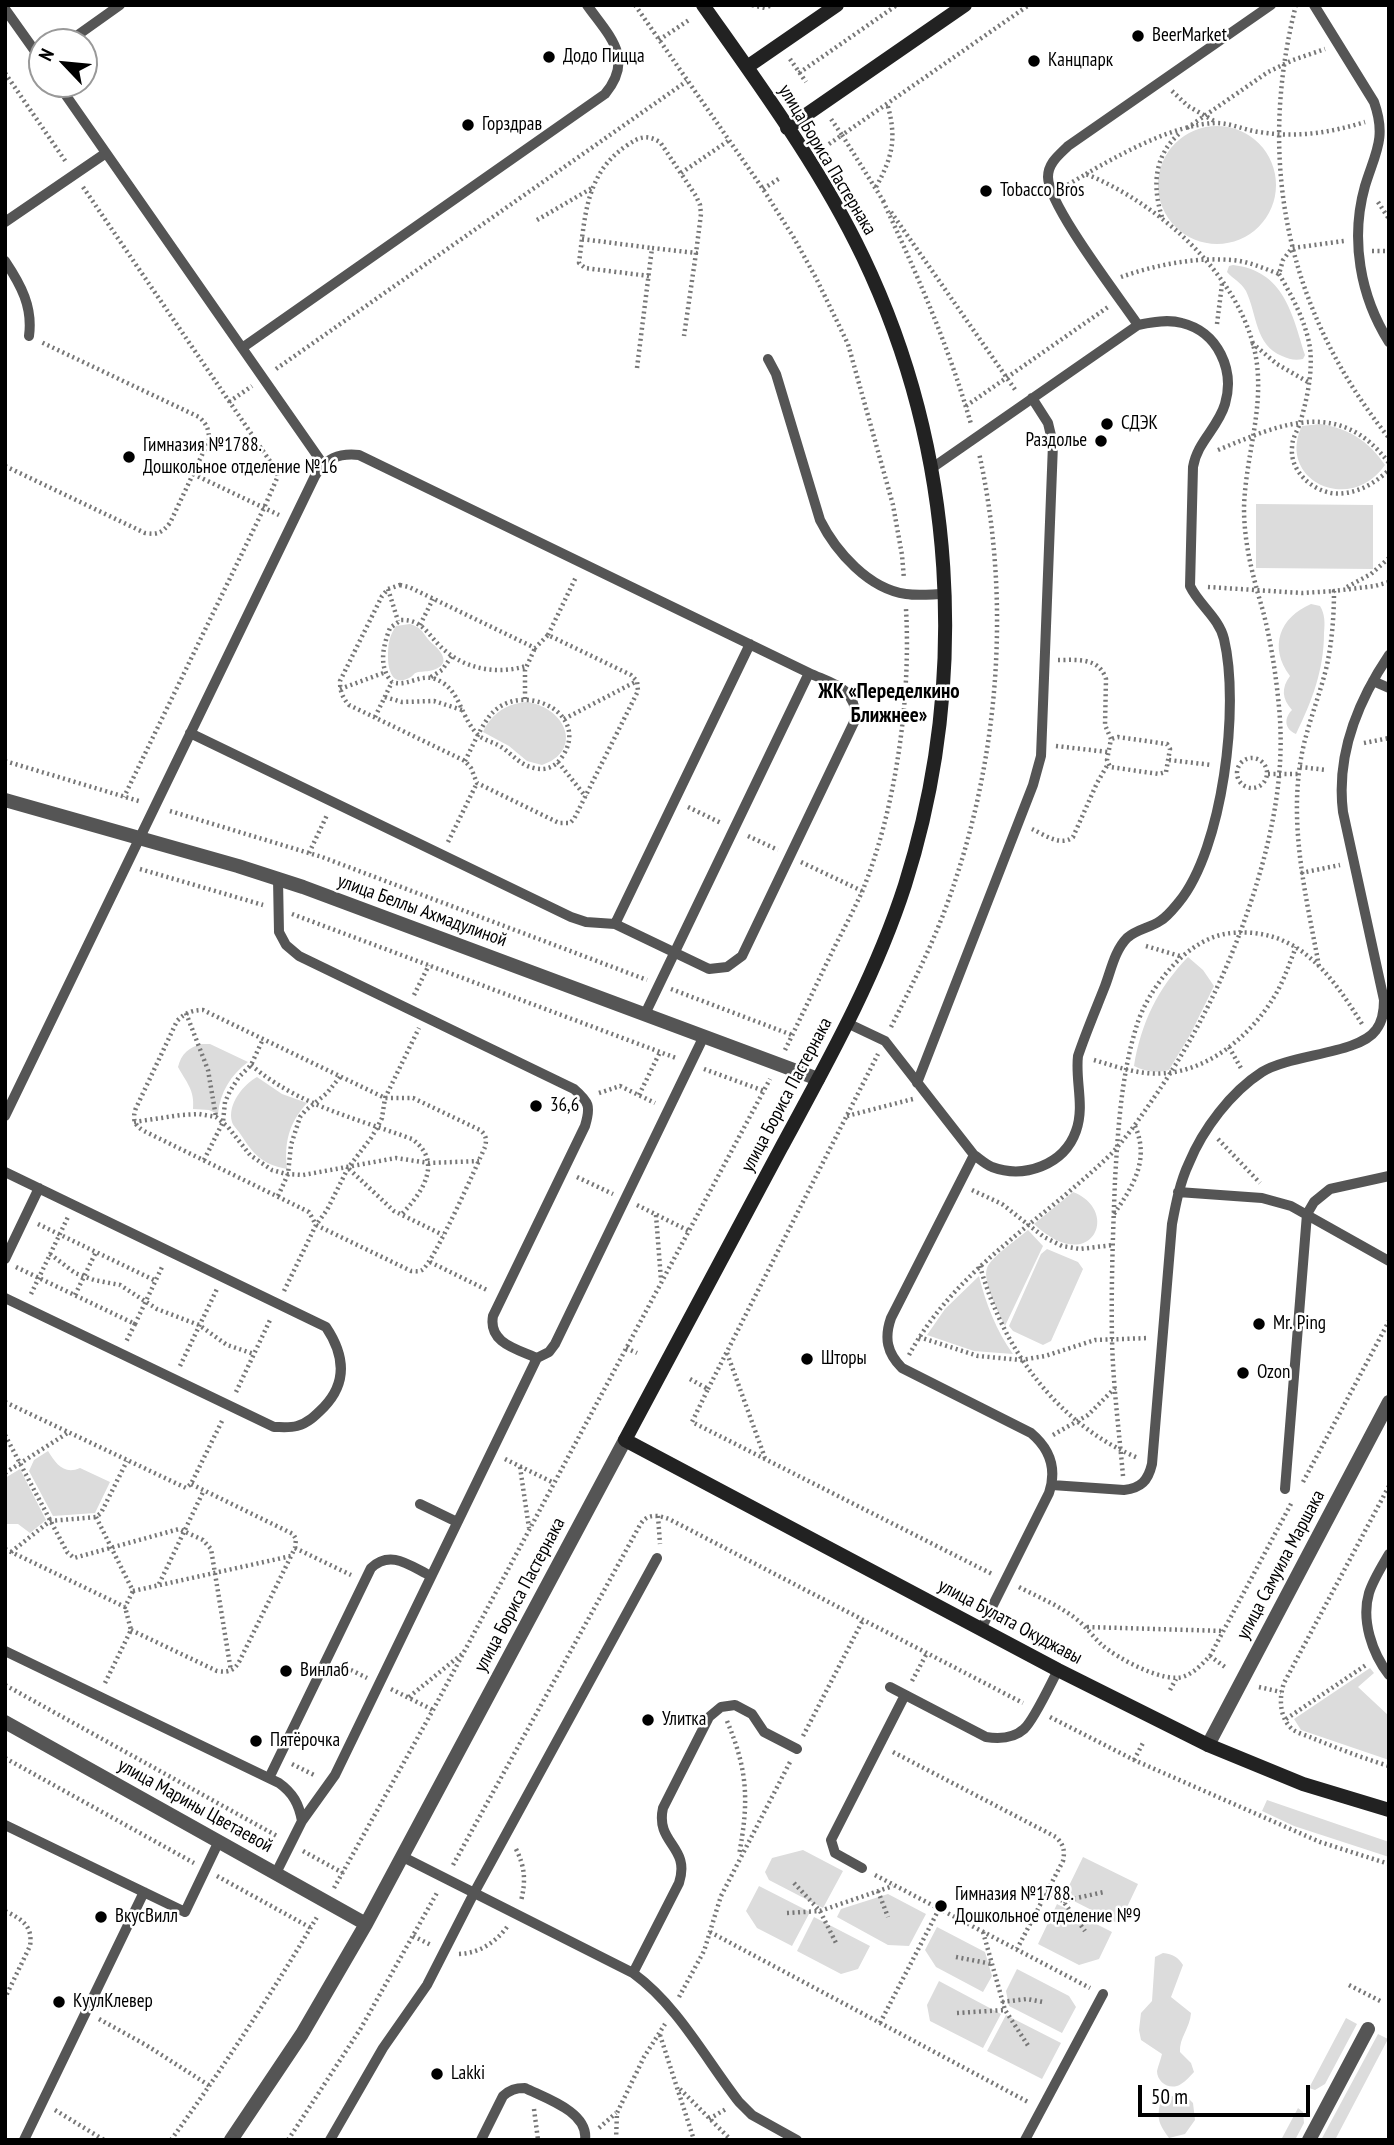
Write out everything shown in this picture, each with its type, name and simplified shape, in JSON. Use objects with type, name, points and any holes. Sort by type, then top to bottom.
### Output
[{"type":"street","name":"улица Бориса Пастернака","points":[[231,2140],[302,2034],[366,1924],[818,1079],[890,928],[916,847],[926,805],[937,743],[944,679],[945,594],[932,468],[907,370],[880,294],[845,221],[808,158],[703,5]]},
{"type":"street","points":[[747,67],[837,5]]},
{"type":"street","points":[[787,128],[965,5]]},
{"type":"street","name":"улица Беллы Ахмадулиной","points":[[5,800],[278,878],[818,1079]]},
{"type":"street","name":"улица Самуила Маршака","points":[[1208,1745],[1389,1402]]},
{"type":"street","name":"улица Булата Окуджавы","points":[[625,1440],[1058,1670],[1208,1745],[1303,1784],[1389,1810]]},
{"type":"street","name":"улица Марины Цветаевой","points":[[5,1722],[366,1924]]},
{"type":"street","points":[[1309,2140],[1368,2029]]},
{"type":"lane","points":[[88,28],[120,5]]},
{"type":"lane","points":[[242,348],[605,93],[617,76],[620,59],[618,49],[587,5]]},
{"type":"lane","points":[[1138,325],[1056,205],[1048,179],[1052,161],[1068,146],[1270,5]]},
{"type":"lane","points":[[1314,5],[1374,102],[1379,117],[1379,146],[1363,194],[1358,225],[1361,275],[1373,311],[1389,342]]},
{"type":"lane","points":[[5,9],[28,41]]},
{"type":"lane","points":[[68,98],[323,464]]},
{"type":"lane","points":[[5,222],[106,153]]},
{"type":"lane","points":[[5,261],[18,279],[28,304],[29,336]]},
{"type":"lane","points":[[847,1023],[885,1041],[974,1154],[989,1166],[1009,1171],[1029,1171],[1046,1165],[1064,1151],[1076,1132],[1081,1107],[1078,1056],[1119,949],[1132,934],[1161,921],[1180,901],[1198,873],[1213,827],[1225,766],[1229,674],[1224,639],[1215,620],[1194,594],[1189,577],[1194,460],[1224,408],[1229,385],[1226,362],[1214,342],[1199,330],[1181,322],[1158,321],[1138,325],[932,468]]},
{"type":"lane","points":[[768,359],[776,374],[820,520],[827,533],[859,570],[883,587],[905,594],[945,594]]},
{"type":"lane","points":[[918,1083],[1019,824],[1043,745],[1053,444],[1048,423],[1028,401]]},
{"type":"lane","points":[[5,1116],[314,476],[332,457],[359,455],[846,691],[855,707],[856,718],[742,956],[727,967],[709,969],[615,923],[599,924],[571,917],[190,733]]},
{"type":"lane","points":[[615,923],[750,644]]},
{"type":"lane","points":[[1052,1485],[1135,1489],[1149,1476],[1172,1224],[1178,1192],[1189,1161],[1208,1128],[1232,1098],[1262,1072],[1282,1062],[1360,1043],[1377,1030],[1384,1015],[1384,1000],[1343,812],[1341,790],[1347,747],[1362,705],[1389,655]]},
{"type":"lane","points":[[645,1014],[809,673]]},
{"type":"lane","points":[[1373,681],[1389,688]]},
{"type":"lane","points":[[278,878],[279,932],[286,945],[299,956],[574,1089],[586,1101],[589,1112],[585,1126],[493,1316],[495,1336],[537,1358]]},
{"type":"lane","points":[[276,1873],[302,1821],[330,1783],[537,1358],[549,1352],[555,1344],[704,1036]]},
{"type":"lane","points":[[974,1154],[891,1318],[887,1343],[890,1353],[902,1368],[1031,1433],[1046,1450],[1052,1465],[1052,1485],[981,1629]]},
{"type":"lane","points":[[5,1172],[326,1327],[341,1358],[340,1380],[333,1398],[311,1420],[295,1426],[274,1427],[5,1298]]},
{"type":"lane","points":[[1285,1489],[1307,1214],[1314,1202],[1330,1189],[1389,1176]]},
{"type":"lane","points":[[5,1260],[39,1188]]},
{"type":"lane","points":[[1178,1192],[1262,1198],[1277,1202],[1307,1214],[1389,1261]]},
{"type":"lane","points":[[420,1504],[457,1522]]},
{"type":"lane","points":[[1389,1554],[1369,1593],[1367,1611],[1369,1634],[1377,1658],[1389,1675]]},
{"type":"lane","points":[[269,1778],[371,1568],[386,1558],[400,1561],[431,1576]]},
{"type":"lane","points":[[330,2140],[391,2036],[427,1985],[474,1893],[657,1558]]},
{"type":"lane","points":[[5,1651],[279,1783],[292,1793],[302,1821]]},
{"type":"lane","points":[[890,1687],[986,1737],[999,1739],[1011,1737],[1025,1729],[1058,1670]]},
{"type":"lane","points":[[862,1868],[835,1853],[831,1840],[905,1695]]},
{"type":"lane","points":[[633,1973],[679,1883],[682,1871],[679,1855],[662,1829],[660,1820],[663,1808],[709,1717],[721,1707],[735,1705],[752,1714],[764,1732],[797,1749]]},
{"type":"lane","points":[[5,1825],[185,1912],[219,1841]]},
{"type":"lane","points":[[403,1857],[633,1973],[673,2010],[739,2102],[752,2115],[797,2140]]},
{"type":"lane","points":[[24,2140],[144,1892]]},
{"type":"lane","points":[[1025,2140],[1103,1994]]},
{"type":"lane","points":[[481,2140],[503,2096],[518,2088],[530,2091],[573,2113],[580,2119],[586,2137]]},
{"type":"path","points":[[635,5],[763,189],[780,177]]},
{"type":"path","points":[[753,6],[765,8],[772,5]]},
{"type":"path","points":[[799,73],[897,5]]},
{"type":"path","points":[[829,144],[1029,5]]},
{"type":"path","points":[[1296,5],[1283,65],[1278,134],[1282,193],[1293,248],[1315,314],[1340,367],[1369,413],[1389,438]]},
{"type":"path","points":[[753,6],[759,15]]},
{"type":"path","points":[[659,40],[689,20]]},
{"type":"path","points":[[1162,218],[1156,194],[1157,167],[1170,142],[1248,85],[1283,65],[1338,44]]},
{"type":"path","points":[[790,59],[806,82]]},
{"type":"path","points":[[5,73],[278,473],[278,480],[124,797]]},
{"type":"path","points":[[229,402],[687,80]]},
{"type":"path","points":[[1163,80],[1181,100],[1218,123]]},
{"type":"path","points":[[876,188],[892,151],[893,123],[887,103]]},
{"type":"path","points":[[826,112],[1007,377],[1028,401]]},
{"type":"path","points":[[1052,194],[1130,149],[1206,124],[1218,123],[1278,134],[1300,135],[1325,132],[1379,117]]},
{"type":"path","points":[[649,275],[582,267],[579,263],[587,203],[593,187],[612,156],[639,137],[660,142],[700,205],[684,336]]},
{"type":"path","points":[[681,173],[728,141]]},
{"type":"path","points":[[902,1368],[919,1337],[951,1295],[980,1265],[1094,1170],[1117,1147],[1171,1072],[1211,1003],[1242,932],[1274,818],[1280,774],[1278,693],[1270,642],[1247,552],[1244,507],[1258,410],[1258,374],[1252,342],[1238,305],[1205,259],[1162,218],[1135,198],[1086,174]]},
{"type":"path","points":[[537,220],[593,187]]},
{"type":"path","points":[[582,239],[696,253]]},
{"type":"path","points":[[1359,240],[1293,248],[1283,260],[1279,274],[1298,311],[1311,362],[1292,455],[1299,473],[1313,486],[1330,493],[1355,491],[1372,484],[1389,470]]},
{"type":"path","points":[[637,368],[652,248]]},
{"type":"path","points":[[1109,281],[1158,267],[1205,259],[1242,261],[1279,274]]},
{"type":"path","points":[[1214,342],[1223,282]]},
{"type":"path","points":[[966,406],[1121,299]]},
{"type":"path","points":[[5,466],[145,533],[155,535],[170,523],[209,440],[209,431],[200,418],[29,336]]},
{"type":"path","points":[[1252,342],[1277,364],[1309,382]]},
{"type":"path","points":[[1194,460],[1273,429],[1300,423],[1332,423],[1349,428],[1367,440],[1389,463]]},
{"type":"path","points":[[193,474],[293,522]]},
{"type":"path","points":[[1334,591],[1371,574],[1389,558]]},
{"type":"path","points":[[1190,586],[1302,593],[1388,584]]},
{"type":"path","points":[[535,648],[400,585],[388,589],[382,596],[346,669],[340,689],[349,705],[465,761],[477,783],[559,823],[570,823],[586,797],[638,691],[637,681],[631,675],[548,635]]},
{"type":"path","points":[[526,699],[526,666],[535,648],[548,635],[572,585]]},
{"type":"path","points":[[388,589],[398,621]]},
{"type":"path","points":[[1319,966],[1301,873],[1298,842],[1300,771],[1302,754],[1329,657],[1334,591]]},
{"type":"path","points":[[420,625],[433,599]]},
{"type":"path","points":[[452,656],[442,670],[430,677],[416,678],[404,684],[392,682],[386,672],[384,644],[390,628],[398,621],[406,619],[420,625],[452,656],[463,662],[486,670],[509,670],[526,666]]},
{"type":"path","points":[[1019,824],[1062,842],[1069,841],[1108,764],[1111,739],[1105,725],[1106,679],[1100,667],[1090,661],[1045,659]]},
{"type":"path","points":[[340,689],[386,672]]},
{"type":"path","points":[[430,677],[447,685],[478,735],[505,749],[532,768],[545,769],[558,762],[567,745],[568,732],[564,719],[552,707],[536,700],[526,699],[503,705],[489,717],[478,735],[465,761]]},
{"type":"path","points":[[564,719],[637,681]]},
{"type":"path","points":[[375,717],[392,682]]},
{"type":"path","points":[[385,697],[402,702],[434,701],[463,711]]},
{"type":"path","points":[[1108,764],[1114,769],[1159,775],[1166,772],[1169,760],[1170,749],[1163,742],[1118,737],[1111,739]]},
{"type":"path","points":[[1347,747],[1389,738]]},
{"type":"path","points":[[1043,745],[1108,752]]},
{"type":"path","points":[[1249,758],[1257,758],[1264,763],[1268,774],[1261,786],[1254,789],[1239,783],[1236,776],[1242,761],[1249,758]]},
{"type":"path","points":[[1169,760],[1237,768]]},
{"type":"path","points":[[5,761],[309,853],[792,1035]]},
{"type":"path","points":[[558,762],[586,797]]},
{"type":"path","points":[[1268,774],[1342,771]]},
{"type":"path","points":[[451,836],[477,783]]},
{"type":"path","points":[[674,800],[862,891]]},
{"type":"path","points":[[309,853],[333,802]]},
{"type":"path","points":[[1301,873],[1354,862]]},
{"type":"path","points":[[126,865],[278,909],[764,1091]]},
{"type":"path","points":[[1124,1490],[1112,1338],[1117,1147],[1136,1025],[1150,997],[1164,976],[1183,957],[1213,937],[1225,933],[1260,932],[1283,939],[1319,966],[1335,982],[1370,1037]]},
{"type":"path","points":[[1125,940],[1183,957]]},
{"type":"path","points":[[1078,1056],[1146,1073],[1171,1072],[1207,1061],[1229,1046],[1257,1020],[1274,998],[1296,947]]},
{"type":"path","points":[[408,1009],[429,965]]},
{"type":"path","points":[[203,1010],[263,1039],[385,1098],[413,1098],[480,1130],[487,1140],[443,1235],[423,1269],[411,1271],[316,1225],[309,1212],[138,1127],[134,1122],[136,1108],[177,1021],[186,1013],[203,1010]]},
{"type":"path","points":[[900,1011],[692,1422],[1066,1612],[1118,1656],[1162,1677],[1176,1679],[1195,1670],[1210,1656],[1225,1667]]},
{"type":"path","points":[[186,1013],[208,1070],[216,1117]]},
{"type":"path","points":[[5,1402],[127,1461],[188,1487],[316,1225],[327,1210],[348,1168],[377,1128],[382,1118],[385,1098],[415,1037]]},
{"type":"path","points":[[204,1160],[223,1122],[225,1102],[230,1091],[251,1065],[263,1039]]},
{"type":"path","points":[[1229,1046],[1249,1083]]},
{"type":"path","points":[[639,1095],[660,1052]]},
{"type":"path","points":[[251,1065],[280,1088],[313,1104],[412,1139],[421,1145],[429,1163],[426,1179],[413,1203],[401,1215]]},
{"type":"path","points":[[278,1196],[288,1174],[300,1117],[327,1093],[340,1077]]},
{"type":"path","points":[[586,1101],[607,1089],[620,1086],[669,1109]]},
{"type":"path","points":[[846,1116],[927,1095]]},
{"type":"path","points":[[134,1122],[181,1115],[216,1117],[250,1155],[272,1170],[288,1174],[303,1175],[396,1158],[429,1163],[479,1161]]},
{"type":"path","points":[[1114,1215],[1133,1185],[1140,1165],[1142,1152],[1135,1125]]},
{"type":"path","points":[[1208,1128],[1277,1202]]},
{"type":"path","points":[[348,1168],[401,1215],[443,1235]]},
{"type":"path","points":[[959,1183],[1002,1204],[1044,1237],[1062,1246],[1080,1249],[1113,1245]]},
{"type":"path","points":[[24,1308],[74,1205]]},
{"type":"path","points":[[656,1215],[662,1282]]},
{"type":"path","points":[[25,1218],[156,1281]]},
{"type":"path","points":[[120,1354],[170,1251]]},
{"type":"path","points":[[75,1295],[96,1252]]},
{"type":"path","points":[[50,1254],[66,1268],[83,1277],[120,1285],[145,1303],[199,1325],[227,1345],[254,1354]]},
{"type":"path","points":[[5,1260],[135,1324]]},
{"type":"path","points":[[429,1262],[483,1288]]},
{"type":"path","points":[[980,1265],[987,1292],[1006,1334],[1021,1360],[1049,1394],[1079,1422],[1120,1449],[1152,1464]]},
{"type":"path","points":[[173,1380],[222,1277]]},
{"type":"path","points":[[919,1337],[978,1356],[1021,1360],[1045,1356],[1086,1342],[1112,1338],[1163,1338]]},
{"type":"path","points":[[626,1348],[637,1353]]},
{"type":"path","points":[[727,1353],[765,1459]]},
{"type":"path","points":[[690,1379],[708,1389]]},
{"type":"path","points":[[1039,1440],[1060,1433],[1079,1422],[1115,1388]]},
{"type":"path","points":[[5,1473],[69,1432]]},
{"type":"path","points":[[5,1436],[71,1557],[176,1530],[184,1531],[210,1545],[231,1671]]},
{"type":"path","points":[[491,1452],[554,1483]]},
{"type":"path","points":[[11,1552],[50,1521],[96,1517],[103,1510],[127,1461]]},
{"type":"path","points":[[520,1466],[529,1530]]},
{"type":"path","points":[[131,1630],[217,1671],[231,1671],[237,1666],[295,1548],[296,1539],[293,1534],[191,1484]]},
{"type":"path","points":[[1389,1486],[1281,1692],[1286,1719],[1293,1730],[1389,1766]]},
{"type":"path","points":[[158,1585],[204,1490]]},
{"type":"path","points":[[288,2140],[361,2028],[642,1520],[650,1516],[669,1519],[1134,1760],[1320,1842],[1389,1864]]},
{"type":"path","points":[[657,1558],[660,1544],[658,1516]]},
{"type":"path","points":[[96,1517],[133,1591]]},
{"type":"path","points":[[295,1548],[347,1574]]},
{"type":"path","points":[[5,1549],[125,1607]]},
{"type":"path","points":[[110,1674],[131,1630],[125,1607],[133,1591],[291,1556]]},
{"type":"path","points":[[586,2137],[617,2113],[644,2057],[660,2034],[702,1956],[721,1896],[863,1620]]},
{"type":"path","points":[[1086,1627],[1224,1632]]},
{"type":"path","points":[[409,1698],[464,1653]]},
{"type":"path","points":[[905,1695],[927,1653]]},
{"type":"path","points":[[1286,1719],[1377,1658]]},
{"type":"path","points":[[1170,1690],[1176,1679]]},
{"type":"path","points":[[5,1685],[343,1873]]},
{"type":"path","points":[[1258,1686],[1281,1692]]},
{"type":"path","points":[[721,1707],[740,1752],[745,1780],[746,1821],[738,1863]]},
{"type":"path","points":[[1134,1760],[1144,1741]]},
{"type":"path","points":[[879,1745],[1061,1842],[1065,1854],[1063,1861],[1017,1949]]},
{"type":"path","points":[[5,1758],[311,1928],[265,2002],[171,2140]]},
{"type":"path","points":[[279,1758],[330,1783]]},
{"type":"path","points":[[862,1868],[1103,1994]]},
{"type":"path","points":[[794,1883],[820,1911],[837,1945]]},
{"type":"path","points":[[787,1913],[820,1911],[894,1885]]},
{"type":"path","points":[[878,1891],[888,1917]]},
{"type":"path","points":[[1046,1892],[1063,1901],[1085,1931]]},
{"type":"path","points":[[1063,1901],[1104,1892]]},
{"type":"path","points":[[880,2023],[939,1909]]},
{"type":"path","points":[[5,1913],[12,1914],[25,1923],[31,1938],[30,1946],[5,1998]]},
{"type":"path","points":[[983,1931],[1005,2010],[1029,2048]]},
{"type":"path","points":[[710,1932],[1042,2109]]},
{"type":"path","points":[[956,1957],[992,1964]]},
{"type":"path","points":[[1349,1985],[1382,2002]]},
{"type":"path","points":[[1002,2002],[1027,1999],[1044,2001]]},
{"type":"path","points":[[957,2013],[1005,2010]]},
{"type":"path","points":[[85,2012],[146,2045],[210,2085]]},
{"type":"path","points":[[660,2034],[694,2140]]},
{"type":"path","points":[[677,2086],[731,2140]]},
{"type":"path","points":[[530,2091],[538,2140]]},
{"type":"path","points":[[42,2103],[104,2140]]},
{"type":"path","points":[[616,2140],[617,2113]]},
{"type":"shaded area","points":[[1217,126],[1240,131],[1259,143],[1271,162],[1276,185],[1271,208],[1259,227],[1240,239],[1217,244],[1194,239],[1175,227],[1163,208],[1158,185],[1163,162],[1175,143],[1194,131]]},
{"type":"shaded area","points":[[1229,266],[1250,269],[1275,285],[1290,310],[1305,355],[1303,359],[1285,357],[1273,351],[1267,344],[1258,328],[1246,291],[1227,272]]},
{"type":"shaded area","points":[[1320,424],[1357,437],[1372,449],[1385,465],[1370,480],[1353,488],[1336,489],[1320,484],[1307,475],[1299,462],[1297,445],[1302,426]]},
{"type":"shaded area","points":[[1256,504],[1373,505],[1373,569],[1256,568]]},
{"type":"shaded area","points":[[1311,604],[1320,606],[1323,612],[1322,660],[1316,685],[1296,734],[1286,723],[1292,710],[1286,702],[1284,689],[1290,676],[1283,665],[1279,644],[1285,625],[1300,610]]},
{"type":"shaded area","points":[[410,624],[421,630],[441,653],[444,661],[440,667],[399,680],[392,675],[389,667],[389,641],[396,626]]},
{"type":"shaded area","points":[[528,702],[552,713],[565,731],[563,750],[555,759],[542,765],[527,761],[509,746],[483,732],[501,710],[513,704]]},
{"type":"shaded area","points":[[1188,957],[1203,970],[1214,986],[1190,1035],[1169,1070],[1151,1071],[1134,1066],[1141,1035],[1152,1007],[1168,981]]},
{"type":"shaded area","points":[[202,1044],[210,1044],[248,1062],[227,1085],[218,1114],[209,1110],[193,1109],[191,1091],[178,1067],[186,1052]]},
{"type":"shaded area","points":[[257,1077],[282,1094],[307,1103],[289,1133],[287,1169],[260,1158],[232,1122],[234,1102],[247,1084]]},
{"type":"shaded area","points":[[1073,1192],[1088,1201],[1096,1213],[1097,1225],[1093,1235],[1084,1243],[1071,1244],[1054,1239],[1034,1224]]},
{"type":"shaded area","points":[[1028,1230],[1043,1246],[1005,1326],[989,1289],[987,1268],[999,1253]]},
{"type":"shaded area","points":[[1047,1249],[1078,1262],[1083,1269],[1051,1341],[1043,1345],[1013,1331],[1009,1326],[1041,1254]]},
{"type":"shaded area","points":[[979,1276],[992,1316],[1013,1354],[974,1351],[927,1335],[945,1309]]},
{"type":"shaded area","points":[[48,1451],[57,1464],[65,1469],[80,1468],[110,1482],[95,1513],[53,1516],[29,1471],[34,1460]]},
{"type":"shaded area","points":[[20,1469],[46,1520],[30,1533],[18,1524],[5,1524],[5,1478]]},
{"type":"shaded area","points":[[1370,1668],[1374,1673],[1358,1687],[1389,1716],[1389,1760],[1301,1730],[1294,1719]]},
{"type":"shaded area","points":[[1267,1800],[1389,1842],[1389,1857],[1294,1826],[1262,1811]]},
{"type":"shaded area","points":[[803,1850],[843,1871],[823,1908],[769,1880],[765,1872],[772,1858]]},
{"type":"shaded area","points":[[1083,1857],[1138,1884],[1119,1924],[1064,1896]]},
{"type":"shaded area","points":[[759,1886],[810,1912],[792,1946],[757,1928],[746,1911]]},
{"type":"shaded area","points":[[888,1894],[926,1914],[909,1946],[888,1945],[837,1917],[841,1909]]},
{"type":"shaded area","points":[[1057,1904],[1112,1932],[1099,1959],[1079,1965],[1038,1944]]},
{"type":"shaded area","points":[[814,1917],[870,1946],[858,1969],[841,1974],[797,1951]]},
{"type":"shaded area","points":[[937,1927],[985,1952],[992,1976],[983,1992],[936,1967],[925,1950]]},
{"type":"shaded area","points":[[1163,1953],[1175,1956],[1183,1965],[1171,1997],[1191,2013],[1180,2052],[1191,2063],[1194,2072],[1183,2083],[1173,2087],[1165,2085],[1159,2079],[1157,2071],[1162,2054],[1141,2040],[1139,2030],[1141,2013],[1152,2001],[1155,1957]]},
{"type":"shaded area","points":[[1017,1969],[1069,1996],[1076,2007],[1062,2033],[1009,2006],[1006,1991]]},
{"type":"shaded area","points":[[939,1981],[1001,2014],[983,2048],[930,2021],[927,2005]]},
{"type":"shaded area","points":[[1006,2015],[1061,2043],[1042,2079],[987,2051]]},
{"type":"shaded area","points":[[1346,2018],[1357,2024],[1325,2084],[1315,2090],[1309,2088]]},
{"type":"shaded area","points":[[1378,2034],[1388,2039],[1335,2140],[1321,2140]]},
{"type":"shaded area","points":[[1169,2096],[1187,2097],[1193,2103],[1195,2120],[1185,2134],[1169,2138],[1160,2123],[1159,2115],[1161,2099]]},
{"type":"shaded area","points":[[1298,2108],[1303,2112],[1304,2123],[1295,2140],[1281,2140]]},
{"type":"place","name":"BeerMarket","points":[[1138,36]]},
{"type":"place","name":"Додо Пицца","points":[[549,57]]},
{"type":"place","name":"Канцпарк","points":[[1034,61]]},
{"type":"place","name":"Горздрав","points":[[468,125]]},
{"type":"place","name":"Tobacco Bros","points":[[986,191]]},
{"type":"place","name":"СДЭК","points":[[1107,424]]},
{"type":"place","name":"Раздолье","points":[[1101,441]]},
{"type":"place","name":"Гимназия №1788. Дошкольное отделение №16","points":[[129,457]]},
{"type":"place","name":"36,6","points":[[536,1106]]},
{"type":"place","name":"Mr. Ping","points":[[1259,1324]]},
{"type":"place","name":"Шторы","points":[[807,1359]]},
{"type":"place","name":"Ozon","points":[[1243,1373]]},
{"type":"place","name":"Винлаб","points":[[286,1671]]},
{"type":"place","name":"Улитка","points":[[648,1720]]},
{"type":"place","name":"Пятёрочка","points":[[256,1741]]},
{"type":"place","name":"Гимназия №1788. Дошкольное отделение №9","points":[[941,1906]]},
{"type":"place","name":"ВкусВилл","points":[[101,1917]]},
{"type":"place","name":"КуулКлевер","points":[[59,2002]]},
{"type":"place","name":"Lakki","points":[[437,2074]]},
{"type":"district","name":"ЖК «Переделкино Ближнее»","points":[[889,704]]}]
